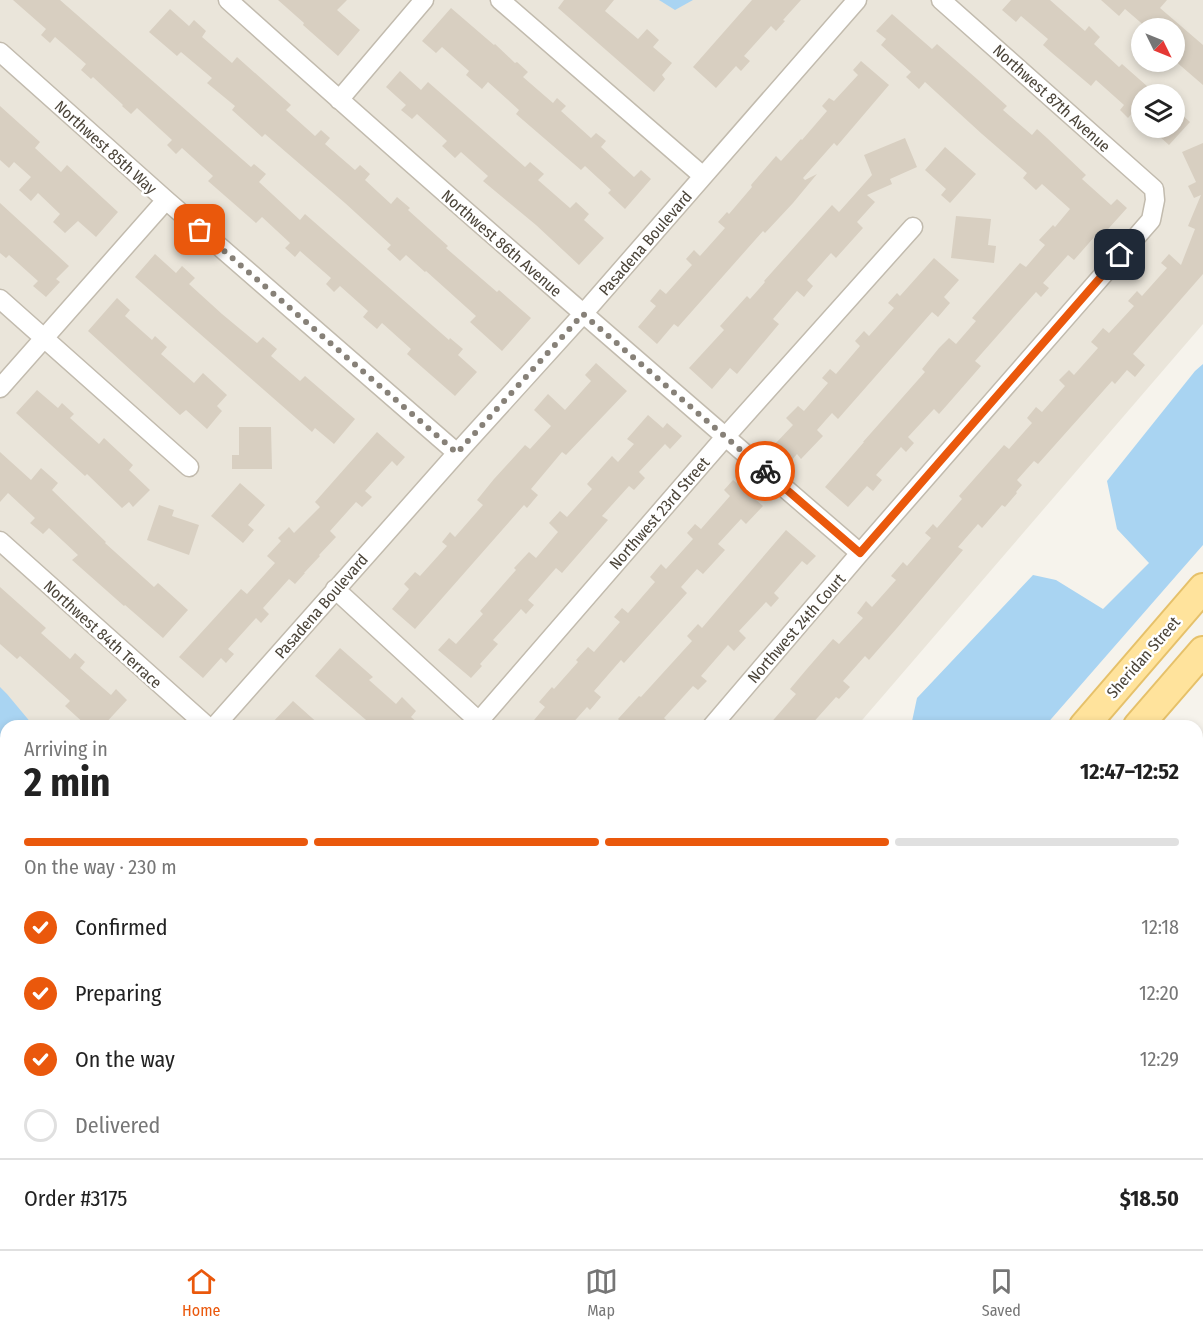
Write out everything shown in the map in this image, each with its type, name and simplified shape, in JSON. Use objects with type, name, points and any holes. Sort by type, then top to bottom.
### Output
[{"type":"main road","name":"Sheridan Street","points":[[1089,720],[1203,588]]},
{"type":"main road","points":[[1143,720],[1203,651]]},
{"type":"street","name":"Northwest 86th Avenue","points":[[228,0],[583,314],[860,553]]},
{"type":"street","points":[[339,100],[424,0]]},
{"type":"street","points":[[500,0],[703,176]]},
{"type":"street","name":"Pasadena Boulevard","points":[[220,720],[583,314],[857,0]]},
{"type":"street","name":"Northwest 87th Avenue","points":[[941,0],[1154,189],[1155,200]]},
{"type":"street","name":"Northwest 85th Way","points":[[0,52],[457,453]]},
{"type":"street","points":[[0,388],[166,200]]},
{"type":"street","name":"Northwest 24th Court","points":[[717,720],[1151,220],[1155,200]]},
{"type":"street","name":"Northwest 23rd Street","points":[[485,720],[726,436],[913,227]]},
{"type":"street","points":[[0,299],[189,467]]},
{"type":"street","name":"Northwest 84th Terrace","points":[[0,541],[200,720]]},
{"type":"street","points":[[335,589],[479,720]]},
{"type":"shaded area","points":[[0,0],[1203,0],[1203,324],[862,720],[0,720]]},
{"type":"water","points":[[659,0],[693,0],[675,10]]},
{"type":"water","points":[[1203,364],[1203,545],[1050,720],[912,720],[917,698],[1033,575],[1056,580],[1103,609],[1149,563],[1117,529],[1107,481]]},
{"type":"water","points":[[0,687],[29,720],[0,720]]},
{"type":"building","points":[[13,0],[60,0],[251,167],[254,164],[266,174],[259,182],[300,220],[305,214],[449,340],[450,338],[463,349],[458,355],[477,372],[455,396],[407,354],[411,349],[382,323],[377,329],[363,317],[368,311],[340,286],[334,292],[326,284],[331,278],[300,251],[295,257],[285,248],[290,243],[262,217],[256,223],[208,181],[213,176],[182,148],[176,154],[167,145],[172,140],[137,108],[131,114],[93,77],[91,79],[81,70],[86,64],[55,37],[50,43],[41,35],[46,29]]},
{"type":"building","points":[[278,0],[347,0],[337,10],[360,30],[338,56]]},
{"type":"building","points":[[564,0],[614,0],[605,11],[638,39],[647,29],[659,40],[653,47],[672,63],[662,75],[665,79],[654,92],[558,8]]},
{"type":"building","points":[[752,0],[801,0],[776,31],[771,26],[744,56],[750,61],[741,71],[736,66],[716,88],[693,67]]},
{"type":"building","points":[[1011,0],[1050,0],[1085,31],[1089,26],[1100,37],[1094,44],[1119,67],[1122,64],[1145,84],[1131,84],[1131,114],[1128,118],[1120,110],[1124,105],[1096,80],[1091,86],[1043,45],[1048,39],[1021,16],[1016,22],[1002,10]]},
{"type":"building","points":[[1101,0],[1167,0],[1160,8],[1172,18],[1135,18],[1125,9],[1119,16]]},
{"type":"building","points":[[451,8],[528,72],[523,77],[553,103],[557,98],[566,106],[561,111],[591,138],[596,133],[606,141],[601,147],[634,177],[641,170],[651,179],[625,209],[608,193],[611,190],[585,166],[581,170],[516,114],[519,110],[488,82],[482,89],[466,75],[469,71],[442,47],[436,53],[422,41]]},
{"type":"building","points":[[170,9],[189,26],[194,20],[206,31],[202,37],[232,63],[237,57],[291,105],[286,110],[315,136],[321,130],[330,138],[325,144],[355,170],[360,165],[370,174],[365,180],[391,204],[397,197],[448,246],[446,248],[531,318],[502,351],[470,322],[476,316],[406,255],[400,261],[387,249],[391,245],[345,203],[265,134],[262,137],[232,110],[235,106],[207,83],[212,78],[181,52],[177,56],[149,32]]},
{"type":"building","points":[[892,14],[932,49],[937,44],[1007,106],[1003,110],[1032,135],[1037,129],[1086,175],[1082,179],[1111,205],[1117,199],[1127,208],[1100,238],[1096,235],[1074,260],[1068,255],[1043,283],[1049,288],[1041,297],[1036,292],[975,361],[981,366],[947,405],[939,414],[934,409],[908,437],[914,443],[906,452],[901,447],[876,475],[882,480],[873,491],[867,486],[848,507],[825,487],[925,372],[922,369],[939,348],[949,338],[956,344],[976,321],[972,318],[1020,263],[1026,267],[1045,245],[1039,240],[1053,225],[1055,227],[1070,209],[1042,184],[1036,190],[1023,178],[1027,173],[925,82],[919,89],[906,77],[911,72],[881,45],[886,39],[876,31]]},
{"type":"building","points":[[1185,30],[1203,45],[1203,85],[1185,69]]},
{"type":"building","points":[[861,61],[889,85],[837,146],[834,143],[803,178],[805,180],[817,174],[793,203],[765,233],[763,231],[678,327],[674,324],[657,344],[638,327],[656,306],[650,301],[660,289],[666,294],[692,265],[686,259],[694,250],[700,256],[725,228],[718,222],[727,212],[729,214],[776,156],[781,161],[802,140],[827,111],[822,106],[829,98],[834,101],[858,75],[853,70]]},
{"type":"building","points":[[400,71],[421,90],[428,82],[525,167],[530,162],[544,174],[538,180],[570,208],[576,202],[589,214],[584,220],[604,238],[579,265],[483,181],[488,176],[461,152],[455,158],[442,146],[447,141],[417,114],[412,119],[401,110],[406,105],[386,87]]},
{"type":"building","points":[[0,106],[40,142],[35,148],[61,172],[67,165],[118,212],[96,237],[78,221],[65,233],[53,222],[60,214],[38,193],[31,201],[19,190],[31,177],[14,162],[9,168],[0,160]]},
{"type":"building","points":[[1185,118],[1190,122],[1185,127]]},
{"type":"building","points":[[905,138],[917,167],[890,179],[892,184],[867,195],[875,202],[857,222],[863,228],[836,258],[831,253],[807,280],[813,286],[804,297],[797,291],[773,319],[779,324],[737,374],[730,368],[712,389],[689,368],[724,330],[720,326],[747,296],[750,299],[832,205],[839,212],[872,175],[864,155]]},
{"type":"building","points":[[1161,138],[1175,138],[1169,145]]},
{"type":"building","points":[[1203,143],[1203,274],[1133,354],[1145,365],[1135,377],[1127,370],[1115,384],[1112,381],[1038,464],[1034,461],[1017,480],[1022,485],[1005,507],[1002,505],[982,528],[978,524],[958,547],[963,550],[897,628],[869,660],[865,656],[843,681],[850,687],[839,699],[836,697],[815,720],[773,720],[796,694],[790,689],[806,670],[833,639],[839,644],[863,618],[857,613],[866,601],[872,607],[896,580],[891,576],[903,562],[907,566],[931,538],[925,533],[933,524],[937,528],[962,499],[959,496],[1004,445],[1009,449],[1032,423],[1027,418],[1036,407],[1042,412],[1065,386],[1059,380],[1069,370],[1074,375],[1098,348],[1091,342],[1103,328],[1109,333],[1134,306],[1128,301],[1137,291],[1142,296],[1167,268],[1161,263],[1169,254],[1181,265],[1195,229],[1188,226],[1201,195],[1194,198],[1188,186],[1196,182],[1182,152]]},
{"type":"building","points":[[945,147],[976,174],[950,203],[941,195],[946,189],[925,170]]},
{"type":"building","points":[[0,203],[69,266],[56,279],[60,282],[46,297],[33,286],[38,281],[9,255],[6,258],[0,253]]},
{"type":"building","points":[[956,216],[991,219],[988,245],[996,246],[994,263],[951,258]]},
{"type":"building","points":[[155,254],[176,273],[182,266],[195,278],[189,284],[222,314],[257,343],[263,337],[277,349],[271,356],[300,381],[305,376],[355,419],[334,444],[315,428],[312,432],[135,277]]},
{"type":"building","points":[[934,258],[959,280],[944,297],[950,303],[938,317],[932,312],[838,419],[832,413],[817,430],[823,436],[801,459],[797,454],[791,461],[774,445],[793,425],[786,418],[798,406],[804,411],[828,383],[822,378],[830,369],[836,374],[860,346],[855,341],[864,331],[869,336],[894,308],[888,303],[897,293],[900,296]]},
{"type":"building","points":[[117,298],[130,310],[125,316],[152,340],[155,336],[167,347],[161,354],[194,383],[203,373],[227,395],[217,406],[222,411],[207,429],[186,410],[180,415],[88,331]]},
{"type":"building","points":[[596,363],[627,391],[566,455],[562,452],[531,489],[538,495],[527,508],[524,505],[415,629],[392,609],[409,589],[404,584],[415,572],[420,576],[447,546],[442,542],[450,532],[455,537],[483,505],[477,500],[494,479],[525,445],[530,449],[551,426],[534,410],[548,394],[565,410],[591,381],[585,375]]},
{"type":"building","points":[[37,390],[58,408],[62,403],[74,414],[70,418],[99,444],[104,438],[133,465],[129,470],[150,490],[133,507],[129,502],[122,508],[87,474],[85,476],[16,413]]},
{"type":"building","points":[[648,415],[663,428],[667,423],[682,436],[670,449],[665,444],[639,472],[645,478],[634,490],[629,486],[602,516],[608,520],[562,573],[556,568],[528,600],[534,605],[526,614],[521,609],[493,640],[498,644],[471,678],[438,650],[449,638],[456,644],[483,614],[480,611],[529,552],[536,558],[558,532],[549,523],[560,511],[567,517],[592,489],[587,484],[612,456],[618,462],[634,444],[627,439]]},
{"type":"building","points":[[239,427],[271,427],[272,469],[232,469],[232,455],[239,455]]},
{"type":"building","points":[[377,432],[405,457],[397,466],[392,461],[365,491],[372,497],[362,507],[356,502],[330,531],[336,537],[320,556],[295,584],[289,579],[263,608],[269,614],[261,623],[256,618],[228,649],[234,654],[226,663],[221,658],[203,678],[179,657],[241,589],[247,594],[275,563],[267,556],[281,541],[278,538],[289,527],[294,533],[320,507],[315,502]]},
{"type":"building","points":[[0,452],[31,480],[41,468],[58,483],[52,490],[105,543],[154,587],[158,583],[188,610],[163,638],[72,560],[78,555],[49,528],[43,534],[30,523],[35,518],[8,493],[0,502]]},
{"type":"building","points":[[733,480],[763,506],[746,524],[741,519],[718,544],[725,550],[703,574],[697,569],[681,587],[687,593],[624,663],[621,660],[594,691],[601,697],[590,710],[587,707],[575,720],[534,720],[545,707],[539,702],[552,687],[554,689],[588,647],[594,652],[620,622],[614,617],[622,608],[628,613],[655,582],[650,577],[661,564],[666,569],[693,539],[687,533],[695,524],[701,529],[730,496],[724,490]]},
{"type":"building","points":[[240,483],[265,505],[248,525],[254,530],[243,543],[211,516]]},
{"type":"building","points":[[159,505],[174,510],[172,516],[199,525],[189,555],[147,540]]},
{"type":"building","points":[[786,530],[816,556],[807,565],[802,561],[774,593],[779,598],[771,607],[766,602],[739,631],[746,638],[734,651],[728,645],[701,676],[707,681],[698,690],[693,686],[664,718],[666,720],[619,720],[692,641],[687,636],[698,624],[702,628]]},
{"type":"building","points":[[0,587],[46,628],[41,633],[70,659],[75,653],[85,662],[80,668],[111,695],[116,689],[127,700],[109,720],[80,720],[65,706],[70,701],[20,656],[17,659],[0,644]]},
{"type":"building","points":[[340,648],[373,677],[369,680],[396,704],[402,697],[416,711],[411,717],[414,720],[366,720],[315,676]]},
{"type":"building","points":[[293,701],[314,720],[275,720]]},
{"type":"way so far","points":[[200,230],[457,453],[583,314],[765,471]]},
{"type":"route","points":[[765,471],[860,553],[1120,255]]}]
